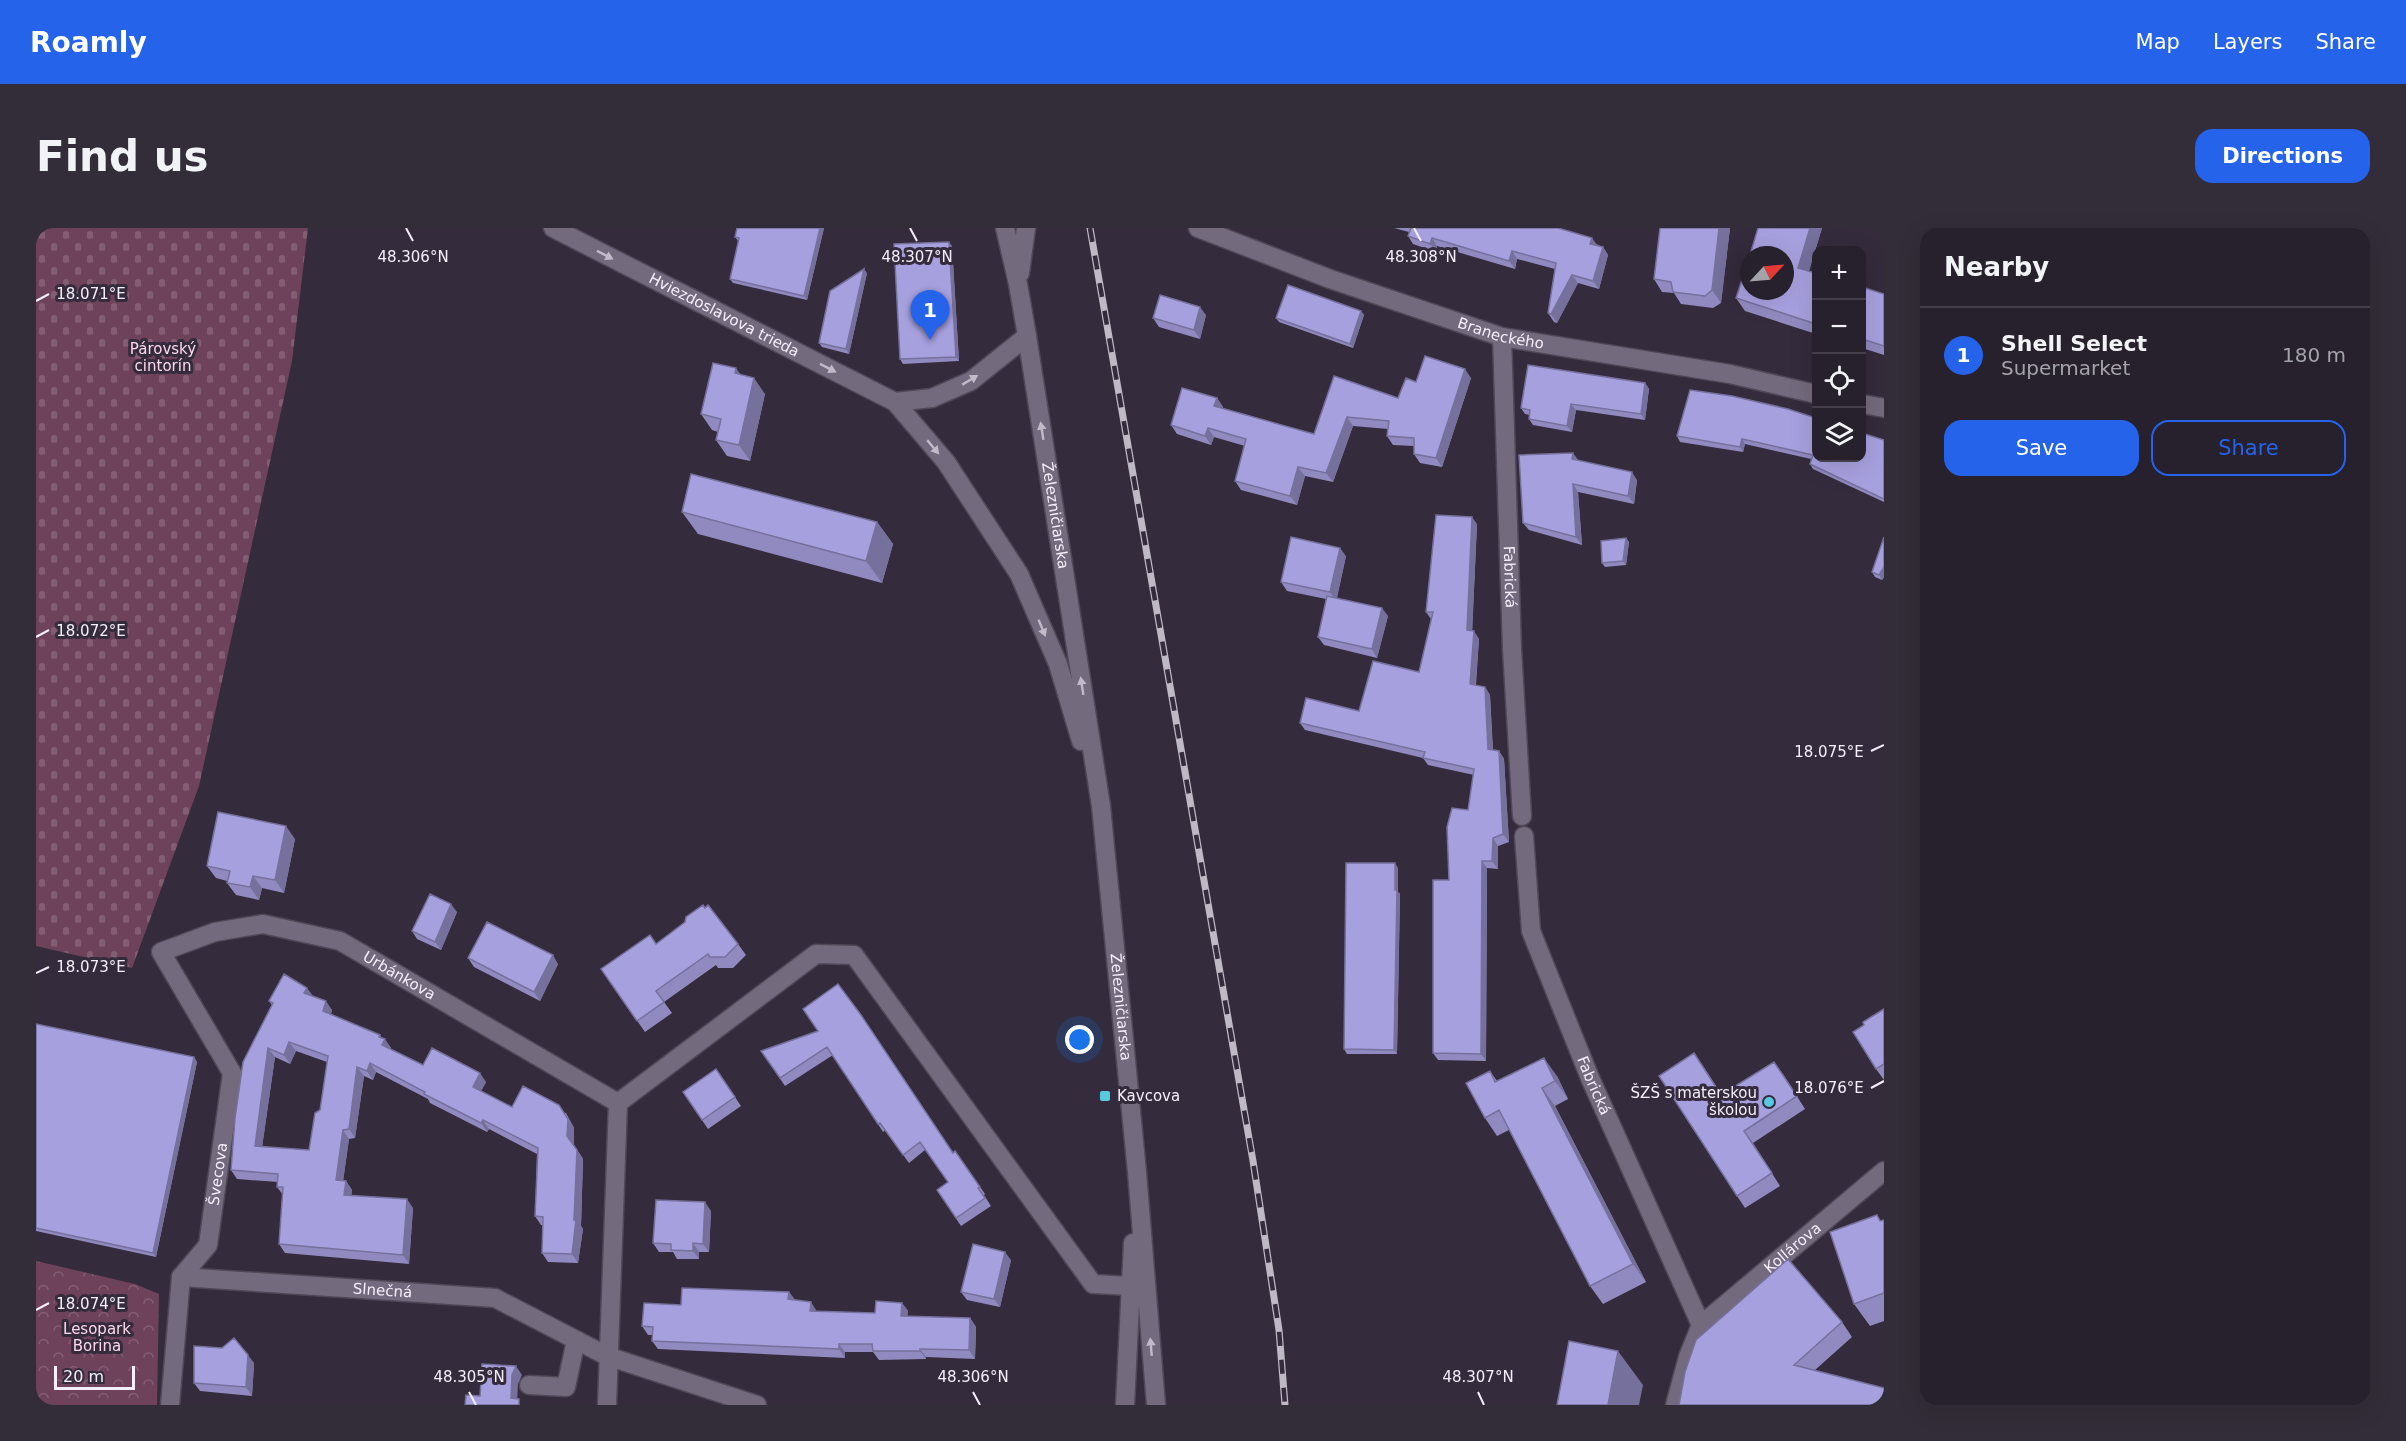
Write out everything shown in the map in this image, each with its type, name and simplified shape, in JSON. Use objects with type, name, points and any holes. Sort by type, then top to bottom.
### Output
[{"type":"street","name":"Hviezdoslavova trieda","points":[[553,228],[895,402]]},
{"type":"street","name":"Železničiarska","points":[[1005,228],[1027,336],[1101,806],[1137,1172],[1156,1405]]},
{"type":"street","points":[[1018,284],[1026,228]]},
{"type":"street","name":"Braneckého","points":[[1198,228],[1330,279],[1502,337],[1730,374],[1812,393]]},
{"type":"street","points":[[895,402],[932,398],[971,381],[1027,336]]},
{"type":"street","name":"Fabrická","points":[[1502,337],[1512,649],[1522,816]]},
{"type":"street","name":"Železničiarska","points":[[895,402],[946,462],[1019,574],[1058,664],[1101,806]]},
{"type":"street","points":[[1866,405],[1884,408]]},
{"type":"street","name":"Fabrická","points":[[1524,836],[1531,931],[1590,1078],[1701,1325]]},
{"type":"street","name":"Urbánkova","points":[[161,952],[215,932],[263,924],[340,941],[618,1103]]},
{"type":"street","name":"Švecova","points":[[161,952],[232,1073],[208,1245],[181,1277]]},
{"type":"street","points":[[607,1405],[618,1103],[816,954],[854,955],[1094,1284],[1131,1286]]},
{"type":"street","name":"Kollárova","points":[[1701,1325],[1884,1171]]},
{"type":"street","name":"Železničiarska","points":[[1125,1405],[1137,1172]]},
{"type":"street","points":[[170,1405],[181,1277]]},
{"type":"street","name":"Slnečná","points":[[181,1277],[495,1298],[607,1356],[758,1405]]},
{"type":"street","points":[[1675,1405],[1688,1356],[1701,1325]]},
{"type":"street","points":[[529,1385],[566,1387],[576,1340]]},
{"type":"green space","name":"Párovský cintorín","points":[[36,228],[308,228],[292,361],[199,786],[132,968],[36,946]]},
{"type":"green space","name":"Lesopark Borina","points":[[36,1261],[135,1284],[159,1294],[157,1405],[36,1405]]},
{"type":"building","points":[[737,228],[820,228],[804,296],[730,279],[739,238],[735,237]]},
{"type":"building","points":[[1411,228],[1558,228],[1592,238],[1590,244],[1603,247],[1593,281],[1572,275],[1551,314],[1548,313],[1556,263],[1512,251],[1509,261],[1432,238],[1430,244],[1408,236]]},
{"type":"building","points":[[1660,228],[1719,228],[1712,290],[1705,296],[1673,292],[1671,282],[1654,279]]},
{"type":"building","points":[[1758,228],[1810,228],[1798,268],[1812,272],[1812,323],[1742,300],[1794,300],[1794,246],[1753,246]]},
{"type":"building","points":[[949,242],[956,357],[900,359],[894,244]]},
{"type":"building","points":[[864,269],[846,349],[819,343],[830,291]]},
{"type":"building","points":[[1288,285],[1361,311],[1350,344],[1276,318]]},
{"type":"building","points":[[1740,286],[1740,299],[1736,298]]},
{"type":"building","points":[[1866,288],[1884,294],[1884,346],[1866,340]]},
{"type":"building","points":[[1160,295],[1200,307],[1194,330],[1153,318]]},
{"type":"building","points":[[1425,356],[1465,369],[1436,458],[1414,454],[1414,438],[1387,436],[1389,421],[1347,417],[1326,473],[1298,467],[1290,496],[1235,481],[1246,439],[1208,428],[1205,436],[1171,425],[1182,388],[1217,398],[1214,406],[1314,434],[1334,376],[1398,398],[1406,378],[1416,382]]},
{"type":"building","points":[[713,363],[736,368],[735,373],[754,378],[739,445],[716,440],[721,419],[701,414]]},
{"type":"building","points":[[1528,365],[1645,383],[1641,414],[1571,404],[1567,426],[1529,419],[1530,410],[1521,408]]},
{"type":"building","points":[[1690,390],[1732,396],[1812,417],[1812,455],[1742,439],[1740,447],[1677,436]]},
{"type":"building","points":[[1866,434],[1884,440],[1884,499],[1810,464],[1812,458],[1812,462],[1866,462]]},
{"type":"building","points":[[1573,453],[1572,459],[1632,472],[1628,496],[1573,484],[1576,537],[1523,523],[1519,455]]},
{"type":"building","points":[[691,474],[877,522],[866,561],[682,512]]},
{"type":"building","points":[[1436,515],[1472,517],[1467,630],[1474,631],[1470,684],[1485,687],[1488,749],[1499,751],[1503,834],[1493,838],[1492,861],[1482,861],[1481,1054],[1433,1053],[1433,880],[1449,880],[1447,827],[1452,808],[1468,810],[1474,769],[1423,758],[1425,752],[1300,723],[1306,698],[1359,711],[1373,661],[1419,672],[1433,612],[1426,612]]},
{"type":"building","points":[[1291,537],[1340,548],[1330,592],[1281,582]]},
{"type":"building","points":[[1884,537],[1884,567],[1879,575],[1872,572]]},
{"type":"building","points":[[1626,538],[1623,561],[1602,563],[1601,541]]},
{"type":"building","points":[[1327,596],[1382,608],[1372,649],[1318,637]]},
{"type":"building","points":[[218,812],[286,826],[275,880],[253,876],[250,887],[227,883],[230,871],[207,866]]},
{"type":"building","points":[[1346,863],[1395,863],[1395,890],[1397,890],[1394,1050],[1344,1049]]},
{"type":"building","points":[[430,894],[451,904],[435,942],[412,931]]},
{"type":"building","points":[[703,905],[705,908],[708,905],[738,944],[725,957],[710,957],[708,954],[656,991],[664,1002],[637,1021],[601,969],[650,935],[656,944]]},
{"type":"building","points":[[487,922],[553,955],[534,992],[468,958]]},
{"type":"building","points":[[284,974],[307,988],[304,993],[326,1001],[323,1011],[380,1035],[379,1037],[385,1039],[382,1045],[423,1065],[432,1048],[480,1073],[473,1087],[512,1107],[523,1086],[559,1105],[568,1119],[567,1136],[577,1150],[574,1220],[576,1220],[572,1254],[542,1253],[543,1217],[535,1216],[538,1148],[483,1120],[481,1123],[370,1063],[367,1071],[357,1067],[349,1129],[343,1130],[336,1180],[346,1181],[344,1195],[407,1199],[403,1255],[279,1244],[283,1187],[277,1187],[278,1174],[231,1170],[243,1062],[273,1003],[269,1001]],"holes":[[[289,1042],[328,1056],[320,1110],[315,1113],[309,1150],[255,1146],[268,1048],[284,1055]]]},
{"type":"building","points":[[838,984],[953,1153],[955,1151],[980,1187],[978,1188],[985,1198],[956,1218],[937,1190],[948,1182],[920,1142],[903,1155],[880,1123],[878,1124],[827,1047],[780,1078],[761,1051],[818,1031],[803,1009]]},
{"type":"building","points":[[1884,1009],[1884,1064],[1876,1069],[1853,1032],[1864,1025],[1863,1022]]},
{"type":"building","points":[[36,1024],[194,1057],[153,1253],[36,1228]]},
{"type":"building","points":[[1694,1053],[1721,1095],[1774,1062],[1797,1096],[1744,1131],[1772,1173],[1737,1196],[1659,1076]]},
{"type":"building","points":[[1544,1058],[1555,1081],[1542,1088],[1633,1264],[1590,1286],[1499,1110],[1485,1118],[1466,1083],[1490,1071],[1495,1082]]},
{"type":"building","points":[[716,1069],[735,1097],[702,1120],[683,1092]]},
{"type":"building","points":[[656,1200],[705,1202],[703,1244],[693,1243],[693,1251],[671,1250],[671,1244],[653,1243]]},
{"type":"building","points":[[1877,1215],[1880,1221],[1884,1220],[1884,1293],[1854,1304],[1830,1232]]},
{"type":"building","points":[[973,1244],[1005,1252],[994,1299],[961,1292]]},
{"type":"building","points":[[1788,1259],[1842,1322],[1794,1365],[1884,1388],[1884,1405],[1679,1405],[1685,1372],[1696,1340]]},
{"type":"building","points":[[682,1288],[789,1292],[788,1299],[811,1302],[810,1311],[875,1313],[876,1301],[902,1303],[901,1316],[970,1318],[969,1350],[873,1351],[872,1344],[839,1344],[839,1349],[652,1341],[653,1327],[642,1326],[644,1303],[681,1305]]},
{"type":"building","points":[[234,1338],[248,1355],[246,1387],[194,1383],[194,1346],[222,1348]]},
{"type":"building","points":[[1569,1341],[1618,1351],[1608,1405],[1557,1405]]},
{"type":"building","points":[[482,1364],[516,1366],[512,1375],[511,1398],[519,1399],[519,1405],[465,1405],[466,1395],[480,1396]]},
{"type":"railway","points":[[1090,228],[1253,1161],[1279,1330],[1285,1405]]},
{"type":"place","name":"Shell Select","points":[[930,340]]},
{"type":"place","name":"Kavcova","points":[[1105,1096]]},
{"type":"place","name":"ŠZŠ s materskou školou","points":[[1769,1102]]}]
